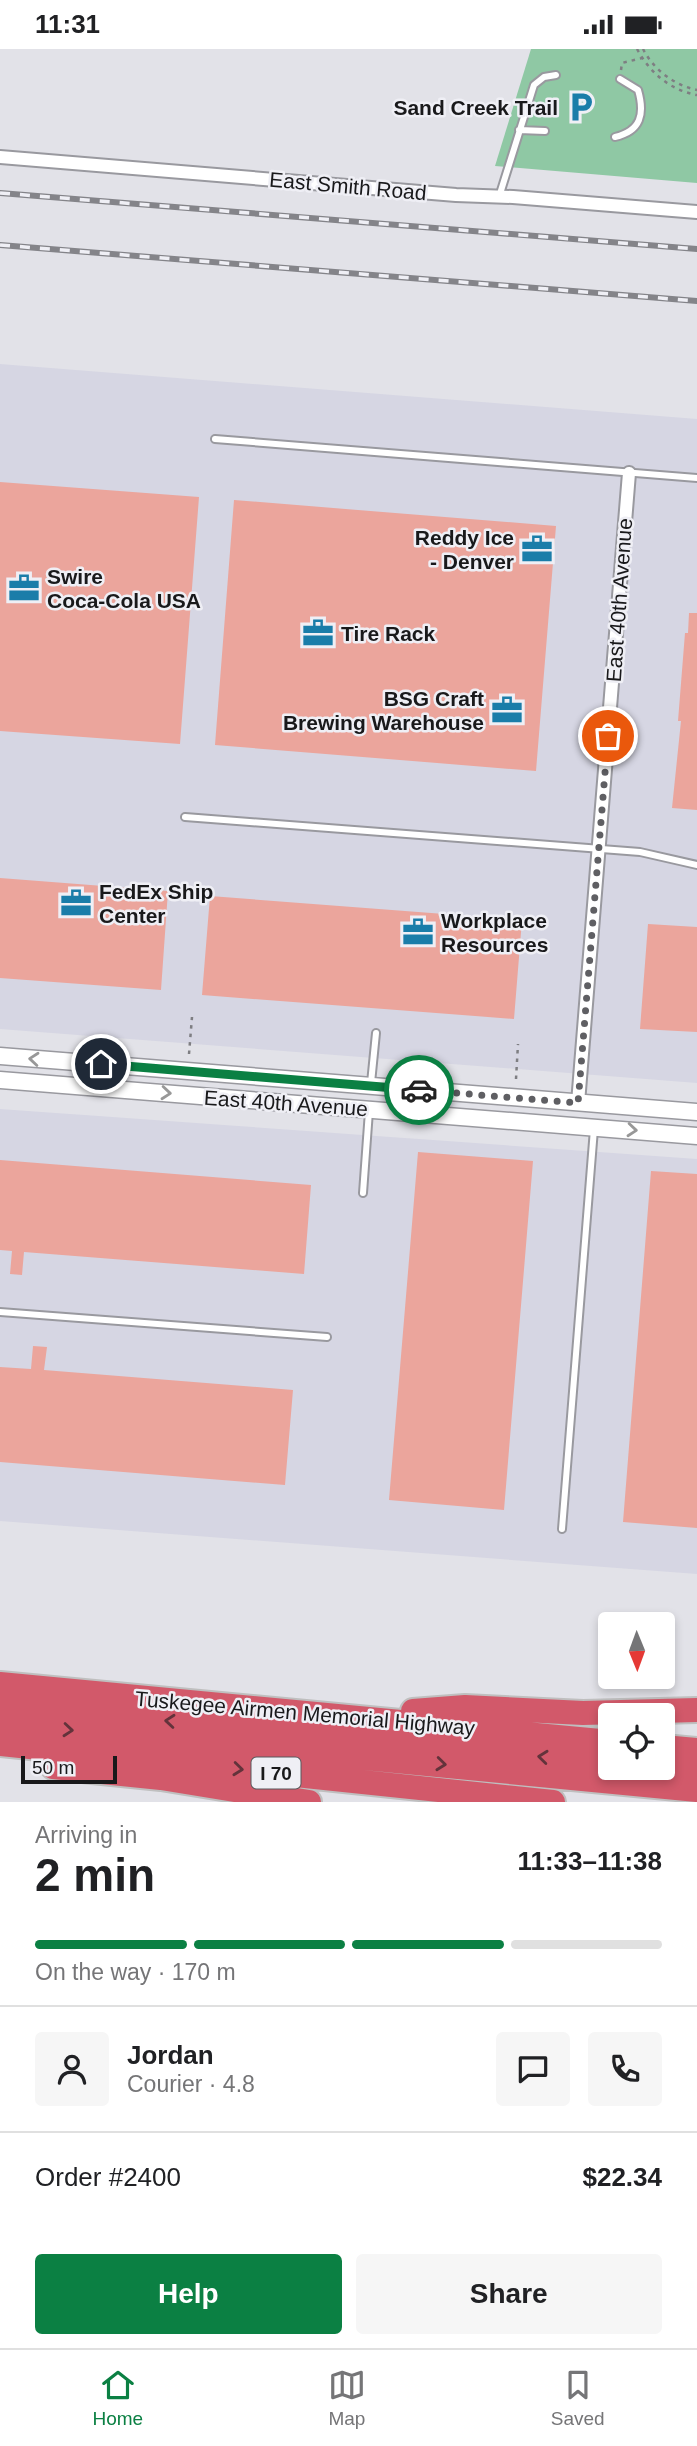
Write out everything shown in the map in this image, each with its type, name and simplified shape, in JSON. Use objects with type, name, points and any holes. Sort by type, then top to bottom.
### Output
[{"type":"highway","name":"Tuskegee Airmen Memorial Highway","points":[[0,1684],[598,1741]]},
{"type":"highway","points":[[0,1705],[598,1762]]},
{"type":"highway","points":[[353,1717],[465,1707],[583,1713],[697,1710]]},
{"type":"highway","points":[[0,1723],[697,1790]]},
{"type":"highway","name":"I 70","points":[[0,1744],[553,1802]]},
{"type":"highway","points":[[675,1748],[697,1750]]},
{"type":"highway","points":[[0,1762],[161,1778],[309,1802]]},
{"type":"highway","points":[[675,1770],[697,1772]]},
{"type":"street","name":"East Smith Road","points":[[0,157],[697,212]]},
{"type":"street","name":"East 40th Avenue","points":[[578,1103],[629,473]]},
{"type":"street","name":"East 40th Avenue","points":[[0,1056],[697,1112]]},
{"type":"street","name":"East 40th Avenue","points":[[0,1080],[697,1136]]},
{"type":"street","points":[[369,1109],[371,1086]]},
{"type":"street","points":[[501,1120],[560,1114],[571,1110],[578,1103]]},
{"type":"lane","points":[[499,197],[534,85],[544,77],[556,75]]},
{"type":"lane","points":[[615,137],[628,134],[637,126],[640,113],[638,90],[620,79]]},
{"type":"lane","points":[[519,129],[545,131]]},
{"type":"lane","points":[[215,439],[697,478]]},
{"type":"lane","points":[[186,817],[648,853],[697,865]]},
{"type":"lane","points":[[371,1086],[376,1033]]},
{"type":"lane","points":[[363,1193],[369,1109]]},
{"type":"lane","points":[[562,1529],[594,1127]]},
{"type":"lane","points":[[0,1313],[327,1337]]},
{"type":"path","points":[[637,49],[642,58],[666,82],[697,93]]},
{"type":"path","points":[[643,49],[661,72],[697,93]]},
{"type":"path","points":[[620,79],[622,63],[642,58]]},
{"type":"path","points":[[189,1054],[192,1017]]},
{"type":"path","points":[[516,1079],[518,1044]]},
{"type":"shaded area","points":[[0,364],[697,419],[697,1083],[0,1029]]},
{"type":"shaded area","points":[[0,1109],[697,1159],[697,1574],[0,1521]]},
{"type":"green space","points":[[531,49],[697,49],[697,183],[495,166]]},
{"type":"building","points":[[0,482],[199,497],[180,744],[0,731]]},
{"type":"building","points":[[234,500],[556,526],[536,771],[215,745]]},
{"type":"building","points":[[689,613],[697,613],[697,810],[672,808],[681,721],[678,721],[685,633],[688,633]]},
{"type":"building","points":[[0,878],[168,891],[161,990],[0,978]]},
{"type":"building","points":[[210,896],[522,920],[514,1019],[202,995]]},
{"type":"building","points":[[648,924],[697,927],[697,1032],[640,1029]]},
{"type":"building","points":[[418,1152],[533,1161],[504,1510],[389,1500]]},
{"type":"building","points":[[0,1160],[311,1185],[304,1274],[24,1252],[22,1275],[10,1274],[12,1251],[0,1250]]},
{"type":"building","points":[[651,1171],[697,1174],[697,1528],[623,1522]]},
{"type":"building","points":[[33,1346],[47,1347],[44,1370],[293,1390],[285,1485],[0,1462],[0,1367],[31,1369]]},
{"type":"railway","points":[[0,193],[697,249]]},
{"type":"railway","points":[[0,245],[697,301]]},
{"type":"way so far","points":[[419,1090],[578,1103],[608,736]]},
{"type":"place","name":"Sand Creek Trail","points":[[581,107]]},
{"type":"place","name":"Reddy Ice - Denver","points":[[537,549]]},
{"type":"place","name":"Swire Coca-Cola USA","points":[[24,588]]},
{"type":"place","name":"Tire Rack","points":[[318,633]]},
{"type":"place","name":"BSG Craft Brewing Warehouse","points":[[507,710]]},
{"type":"place","name":"FedEx Ship Center","points":[[76,903]]},
{"type":"place","name":"Workplace Resources","points":[[418,932]]},
{"type":"route","points":[[101,1064],[419,1090]]}]
